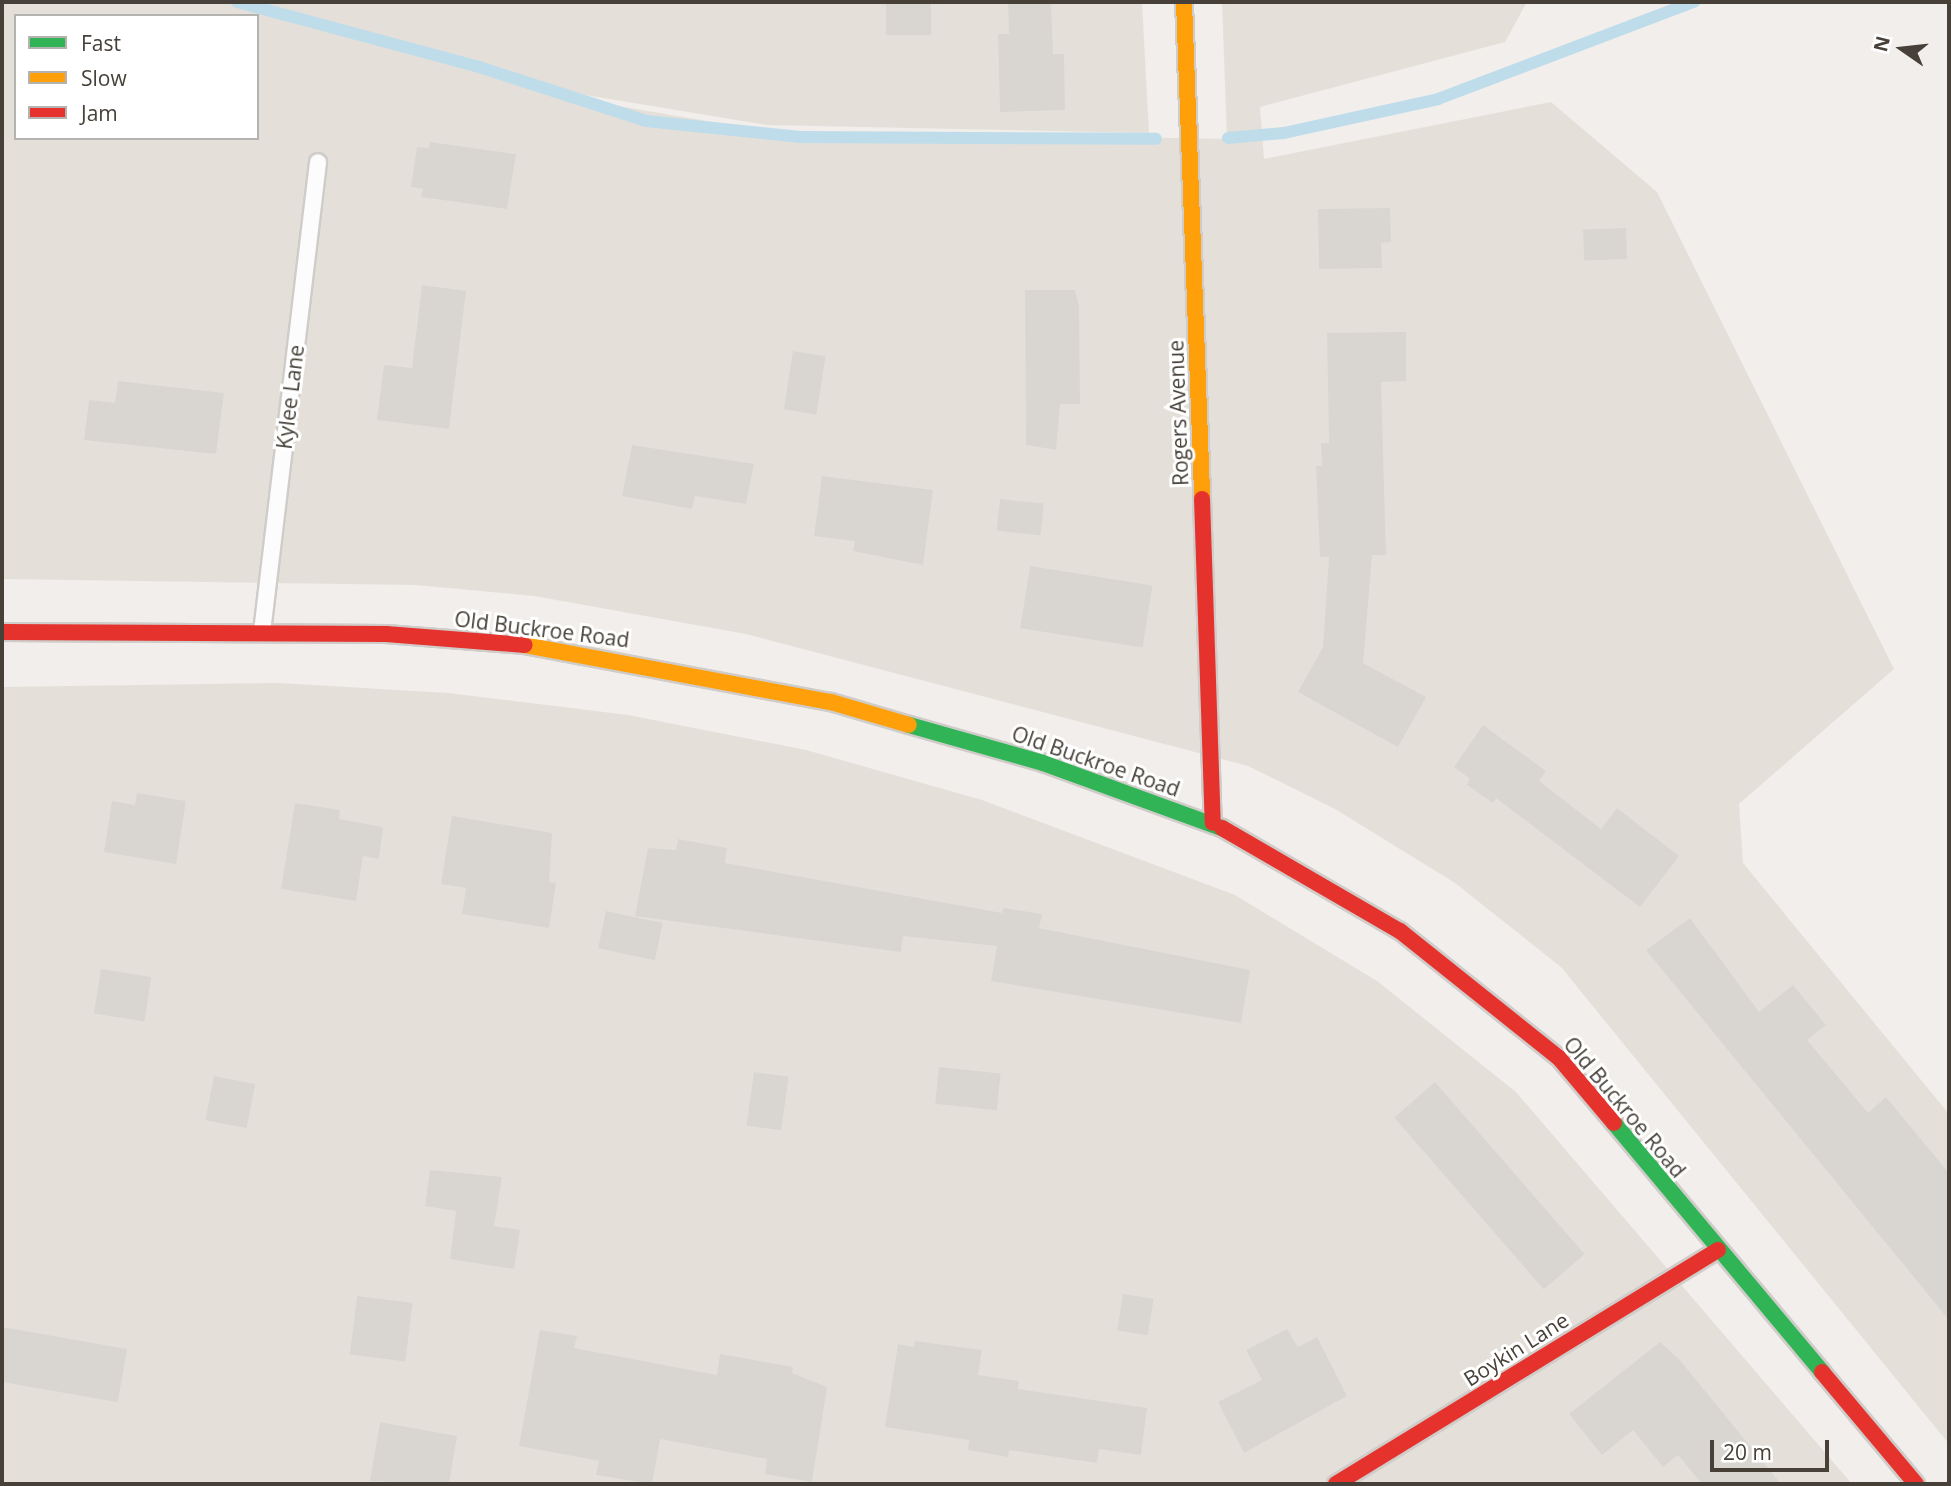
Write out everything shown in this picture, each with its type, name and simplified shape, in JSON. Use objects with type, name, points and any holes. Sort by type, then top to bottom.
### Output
[{"type":"main road","name":"Rogers Avenue","points":[[1184,2],[1213,823]]},
{"type":"main road","name":"Old Buckroe Road","points":[[2,632],[262,632],[538,646],[687,670],[831,702],[1008,752],[1213,823],[1400,931],[1494,1001],[1559,1058],[1916,1484]]},
{"type":"main road","name":"Boykin Lane","points":[[1336,1484],[1718,1250]]},
{"type":"lane","name":"Kylee Lane","points":[[262,632],[318,162]]},
{"type":"shaded area","points":[[2,2],[240,2],[583,100],[766,131],[1227,139],[1222,2],[1527,2],[1505,42],[1260,107],[1264,159],[1551,102],[1657,192],[1894,669],[1739,804],[1743,863],[1949,1114],[1949,1444],[1561,967],[1455,883],[1335,809],[1248,766],[746,634],[534,596],[416,585],[2,579]]},
{"type":"shaded area","points":[[261,2],[1142,2],[1149,133],[767,125],[585,95]]},
{"type":"shaded area","points":[[279,683],[448,693],[628,715],[806,750],[982,800],[1235,895],[1377,981],[1516,1092],[1852,1484],[2,1484],[2,687]]},
{"type":"building","points":[[886,2],[931,2],[931,35],[886,35]]},
{"type":"building","points":[[1008,2],[1051,2],[1053,54],[1064,54],[1065,110],[1000,112],[998,34],[1009,34]]},
{"type":"building","points":[[430,142],[516,154],[507,209],[421,197],[423,189],[411,187],[417,147],[429,148]]},
{"type":"building","points":[[1390,208],[1391,242],[1381,243],[1382,268],[1319,269],[1318,209]]},
{"type":"building","points":[[1626,228],[1627,259],[1584,260],[1583,230]]},
{"type":"building","points":[[422,285],[466,291],[449,429],[377,420],[384,365],[412,368]]},
{"type":"building","points":[[1025,290],[1075,290],[1079,306],[1080,404],[1060,404],[1056,450],[1026,445]]},
{"type":"building","points":[[1406,332],[1406,381],[1381,382],[1386,555],[1372,555],[1363,663],[1426,697],[1398,747],[1298,692],[1323,647],[1329,557],[1320,557],[1316,466],[1322,466],[1321,443],[1329,443],[1327,333]]},
{"type":"building","points":[[793,351],[826,356],[816,414],[784,409]]},
{"type":"building","points":[[118,381],[224,393],[216,454],[84,440],[89,400],[115,403]]},
{"type":"building","points":[[632,445],[754,464],[746,504],[695,496],[692,509],[622,496]]},
{"type":"building","points":[[822,476],[933,490],[923,565],[853,551],[855,541],[814,536]]},
{"type":"building","points":[[1000,499],[1044,504],[1040,535],[997,531]]},
{"type":"building","points":[[1030,566],[1152,585],[1143,648],[1020,628]]},
{"type":"building","points":[[1483,725],[1546,771],[1539,781],[1601,829],[1617,808],[1679,856],[1640,907],[1496,798],[1493,803],[1467,785],[1470,779],[1454,767]]},
{"type":"building","points":[[137,793],[186,801],[176,864],[104,852],[112,801],[135,805]]},
{"type":"building","points":[[295,803],[340,810],[339,819],[383,827],[379,859],[363,856],[356,901],[281,889]]},
{"type":"building","points":[[452,816],[552,833],[549,882],[556,883],[549,928],[462,914],[466,888],[441,884]]},
{"type":"building","points":[[678,839],[727,848],[725,863],[1002,913],[1003,908],[1042,914],[1039,928],[1250,970],[1241,1023],[991,981],[997,946],[903,936],[901,952],[635,916],[648,848],[676,850]]},
{"type":"building","points":[[606,911],[663,923],[655,960],[598,948]]},
{"type":"building","points":[[1690,918],[1759,1012],[1793,985],[1826,1025],[1807,1040],[1868,1113],[1886,1097],[1949,1173],[1949,1320],[1646,950]]},
{"type":"building","points":[[101,969],[151,977],[144,1021],[94,1013]]},
{"type":"building","points":[[939,1067],[1001,1073],[997,1110],[935,1104]]},
{"type":"building","points":[[754,1072],[789,1077],[781,1130],[746,1125]]},
{"type":"building","points":[[214,1076],[255,1084],[247,1128],[205,1120]]},
{"type":"building","points":[[1435,1082],[1585,1254],[1544,1290],[1394,1117]]},
{"type":"building","points":[[430,1170],[502,1177],[494,1226],[520,1230],[514,1269],[450,1259],[456,1211],[425,1206]]},
{"type":"building","points":[[1123,1294],[1154,1299],[1148,1335],[1117,1331]]},
{"type":"building","points":[[357,1296],[413,1303],[405,1361],[350,1355]]},
{"type":"building","points":[[2,1327],[127,1349],[118,1402],[2,1382]]},
{"type":"building","points":[[1287,1329],[1298,1347],[1317,1337],[1347,1396],[1244,1453],[1218,1402],[1262,1380],[1246,1350]]},
{"type":"building","points":[[540,1330],[577,1336],[574,1348],[717,1375],[720,1354],[793,1367],[792,1373],[827,1387],[812,1482],[765,1474],[767,1459],[660,1439],[652,1484],[596,1475],[599,1461],[519,1446]]},
{"type":"building","points":[[915,1341],[982,1350],[978,1375],[1019,1381],[1018,1389],[1147,1408],[1141,1455],[1099,1449],[1097,1463],[1009,1450],[1008,1457],[968,1450],[969,1440],[885,1427],[898,1344],[914,1347]]},
{"type":"building","points":[[1660,1342],[1679,1359],[1781,1484],[1702,1484],[1678,1455],[1663,1467],[1633,1430],[1602,1455],[1569,1414]]},
{"type":"building","points":[[380,1422],[457,1436],[449,1484],[370,1481]]},
{"type":"waterway","points":[[237,2],[476,66],[646,121],[800,137],[1156,139]]},
{"type":"waterway","points":[[1228,138],[1284,133],[1438,99],[1694,2]]},
{"type":"traffic: fast","points":[[909,725],[1043,763],[1222,828]]},
{"type":"traffic: fast","points":[[1614,1123],[1822,1372]]},
{"type":"traffic: slow","points":[[1184,2],[1202,499]]},
{"type":"traffic: slow","points":[[525,645],[831,702],[909,725]]},
{"type":"traffic: jam","points":[[1202,499],[1213,823]]},
{"type":"traffic: jam","points":[[2,632],[386,634],[525,645]]},
{"type":"traffic: jam","points":[[1222,828],[1400,931],[1559,1058],[1614,1123]]},
{"type":"traffic: jam","points":[[1336,1484],[1718,1250]]},
{"type":"traffic: jam","points":[[1822,1372],[1916,1484]]}]
